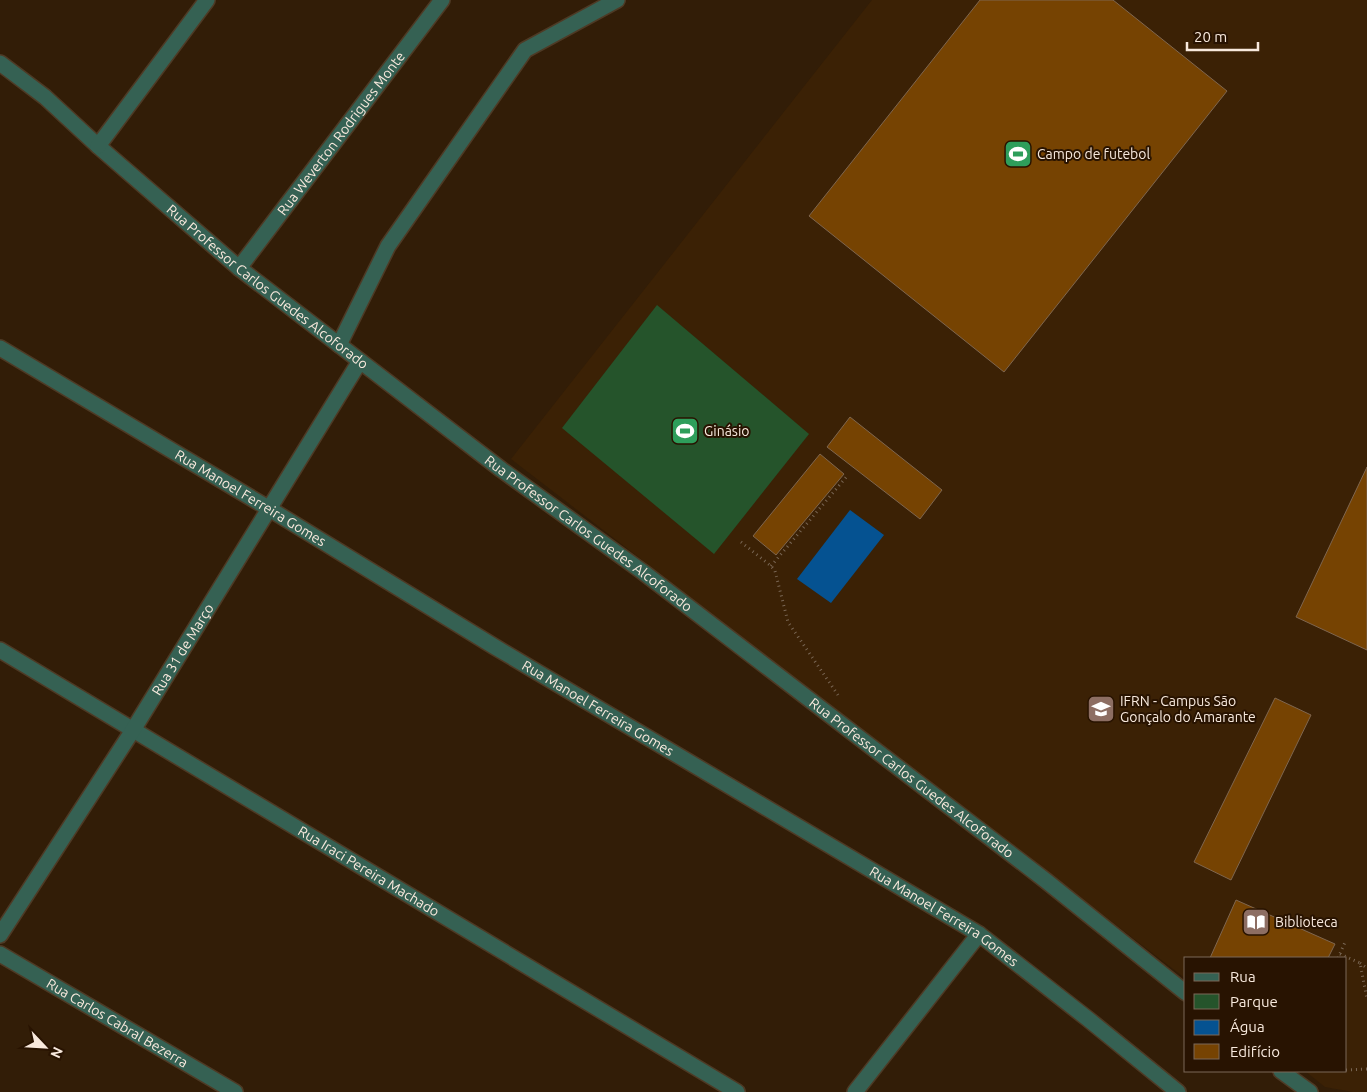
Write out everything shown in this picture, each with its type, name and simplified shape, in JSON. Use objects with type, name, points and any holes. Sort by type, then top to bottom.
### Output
[{"type":"street","points":[[98,146],[207,0]]},
{"type":"street","name":"Rua Weverton Rodrigues Monte","points":[[239,268],[442,0]]},
{"type":"street","points":[[339,345],[388,246],[525,50],[616,0]]},
{"type":"street","name":"Rua Professor Carlos Guedes Alcoforado","points":[[0,64],[45,97],[98,146],[239,268],[502,470],[643,572],[1037,874],[1184,991]]},
{"type":"street","name":"Rua Manoel Ferreira Gomes","points":[[0,348],[268,508],[495,648],[979,934],[1178,1092]]},
{"type":"street","name":"Rua 31 de Março","points":[[0,935],[133,730],[360,361]]},
{"type":"street","name":"Rua Iraci Pereira Machado","points":[[0,650],[737,1092]]},
{"type":"street","points":[[860,1090],[979,934]]},
{"type":"street","name":"Rua Carlos Cabral Bezerra","points":[[0,954],[234,1092]]},
{"type":"street","points":[[1283,1072],[1292,1087],[1310,1092]]},
{"type":"path","points":[[771,566],[848,474]]},
{"type":"path","points":[[740,542],[771,566],[788,622],[840,699]]},
{"type":"path","points":[[1338,957],[1346,940]]},
{"type":"path","points":[[1340,954],[1347,957]]},
{"type":"path","points":[[1347,957],[1367,968]]},
{"type":"path","points":[[1360,963],[1367,999]]},
{"type":"path","points":[[1347,1070],[1367,1068]]},
{"type":"shaded area","name":"IFRN - Campus São Gonçalo do Amarante","points":[[872,0],[1367,0],[1367,1092],[1353,1092],[1325,1087],[1306,1072],[1347,1072],[1347,957],[1184,957],[1184,977],[511,459]]},
{"type":"green space","name":"Ginásio","points":[[657,305],[809,434],[714,554],[562,428]]},
{"type":"water","points":[[850,510],[884,535],[831,603],[797,579]]},
{"type":"building","name":"Campo de futebol","points":[[980,0],[1113,0],[1227,91],[1004,372],[809,216]]},
{"type":"building","points":[[850,417],[942,490],[920,519],[827,447]]},
{"type":"building","points":[[820,454],[844,474],[776,555],[753,536]]},
{"type":"building","points":[[1367,467],[1367,650],[1296,617]]},
{"type":"building","points":[[1275,698],[1311,715],[1231,880],[1194,862]]},
{"type":"building","name":"Biblioteca","points":[[1236,900],[1335,944],[1328,957],[1210,957]]},
{"type":"place","name":"Campo de futebol","points":[[1018,154]]},
{"type":"place","name":"Ginásio","points":[[685,431]]},
{"type":"place","name":"IFRN - Campus São Gonçalo do Amarante","points":[[1101,709]]},
{"type":"place","name":"Biblioteca","points":[[1256,922]]}]
